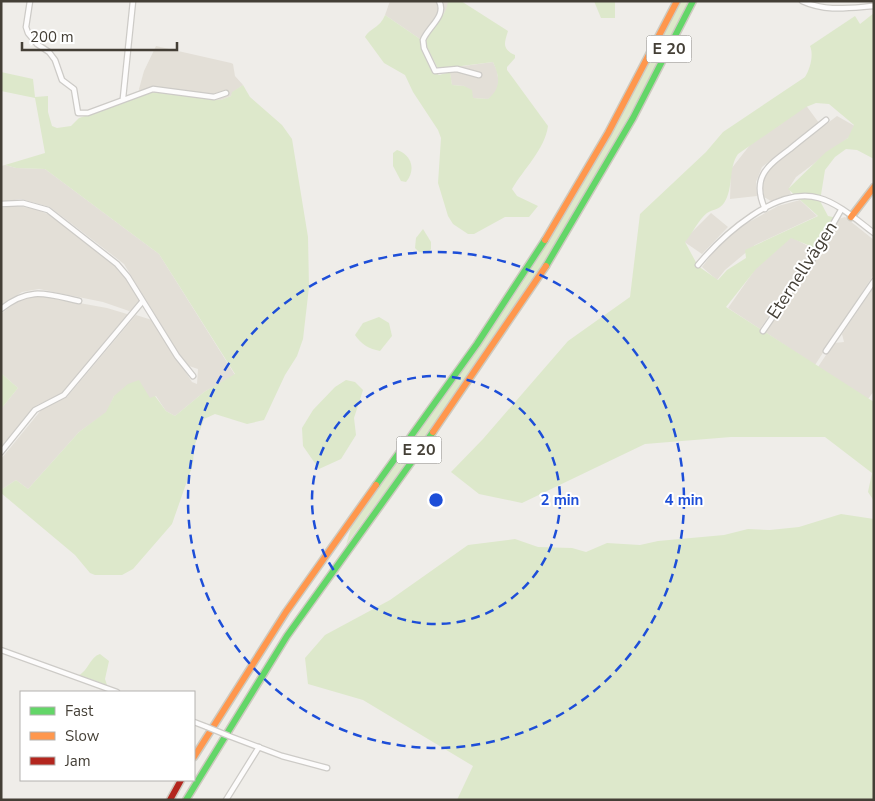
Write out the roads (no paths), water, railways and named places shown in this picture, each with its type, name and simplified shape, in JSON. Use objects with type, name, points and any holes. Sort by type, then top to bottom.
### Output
[{"type":"main road","name":"E 20","points":[[195,755],[226,703],[298,594],[456,374],[518,282],[600,147],[676,1]]},
{"type":"main road","name":"E 20","points":[[186,800],[250,694],[307,607],[468,383],[542,273],[613,153],[693,1]]},
{"type":"main road","points":[[851,217],[874,187]]},
{"type":"main road","points":[[170,800],[180,781]]},
{"type":"street","points":[[30,1],[26,27],[28,33],[37,44],[50,52],[62,80],[74,88],[78,113],[88,113],[123,98],[153,90],[214,97],[226,93]]},
{"type":"street","points":[[123,98],[133,1]]},
{"type":"street","points":[[440,1],[442,6],[441,14],[423,40],[424,48],[435,72],[457,69],[479,75]]},
{"type":"street","points":[[802,1],[822,9],[838,10],[874,6]]},
{"type":"street","points":[[765,209],[759,191],[760,182],[766,169],[826,120]]},
{"type":"street","points":[[698,265],[728,232],[749,217],[791,198],[805,196],[821,198],[874,234]]},
{"type":"street","points":[[1,204],[23,203],[48,210],[117,264],[128,276],[142,302],[177,356],[193,376]]},
{"type":"street","name":"Eternellvägen","points":[[763,331],[814,257],[841,210]]},
{"type":"street","points":[[826,351],[874,281]]},
{"type":"street","points":[[1,308],[20,296],[33,293],[79,301]]},
{"type":"street","points":[[1,452],[35,410],[64,395],[142,302]]},
{"type":"street","points":[[1,650],[114,691]]},
{"type":"street","points":[[195,722],[282,756],[327,768]]},
{"type":"street","points":[[226,800],[258,747]]}]
